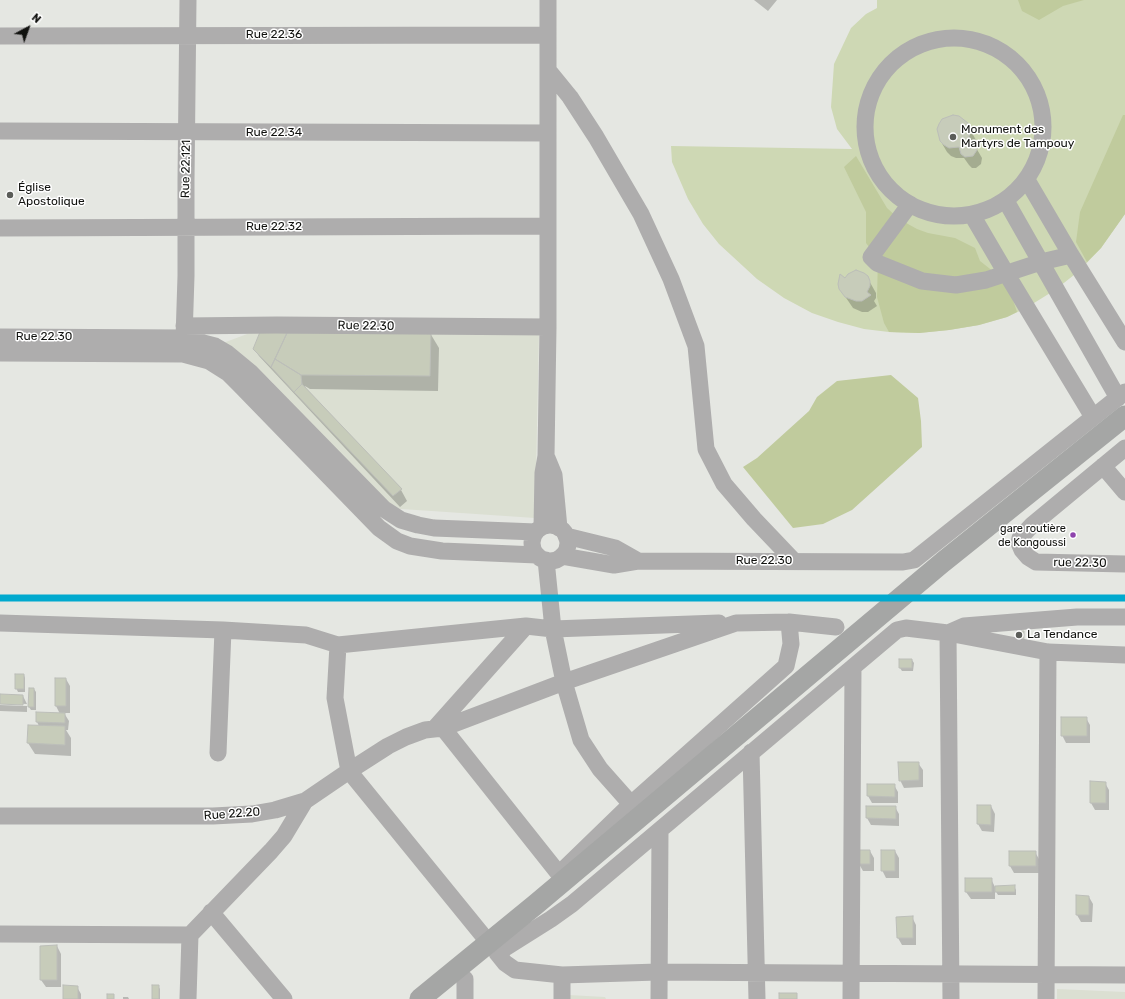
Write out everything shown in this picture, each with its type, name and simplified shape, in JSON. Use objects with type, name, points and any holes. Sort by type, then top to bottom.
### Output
[{"type":"main road","points":[[420,999],[493,948],[880,628],[1123,402]]},
{"type":"main road","points":[[950,563],[1125,429]]},
{"type":"main road","points":[[441,999],[465,989],[493,948]]},
{"type":"street","name":"Rue 22.121","points":[[184,339],[186,276],[188,0]]},
{"type":"street","points":[[548,0],[548,327],[546,456],[543,473],[539,529],[532,541],[534,551],[548,557]]},
{"type":"street","name":"Rue 22.36","points":[[0,36],[548,35]]},
{"type":"street","points":[[961,36],[996,47],[1024,70],[1041,103],[1043,139],[1031,174],[1006,201],[972,215],[935,215],[902,200],[876,174],[865,144],[864,112],[874,83],[894,58],[925,40],[961,36]]},
{"type":"street","points":[[548,70],[570,97],[600,143],[641,214],[671,279],[696,346],[706,449],[724,484],[754,520],[794,561]]},
{"type":"street","name":"Rue 22.34","points":[[0,131],[548,133]]},
{"type":"street","points":[[1026,180],[1125,342]]},
{"type":"street","points":[[1006,201],[1123,402]]},
{"type":"street","points":[[910,204],[871,257],[877,263],[922,281],[956,285],[986,280],[1041,262],[1071,255]]},
{"type":"street","points":[[972,215],[1093,417]]},
{"type":"street","name":"Rue 22.32","points":[[0,228],[548,226]]},
{"type":"street","name":"Rue 22.30","points":[[0,354],[184,339],[291,325],[548,327]]},
{"type":"street","name":"Rue 22.30","points":[[0,337],[184,339],[209,361],[228,373],[379,528],[397,541],[410,546],[442,551],[548,557],[614,565],[638,561],[903,562],[914,560],[1093,417],[1123,402]]},
{"type":"street","points":[[184,339],[215,346],[238,361],[384,509],[401,520],[434,528],[539,529],[551,525],[563,532],[592,543],[615,548],[638,561]]},
{"type":"street","points":[[1125,448],[1103,466],[1125,492]]},
{"type":"street","points":[[546,456],[554,475],[557,504],[567,547],[548,557]]},
{"type":"street","name":"rue 22.30","points":[[1103,466],[1032,525],[1020,538],[1019,543],[1022,550],[1028,557],[1036,562],[1125,564]]},
{"type":"street","points":[[557,504],[577,530],[592,543]]},
{"type":"street","points":[[548,557],[553,629],[564,682],[581,740],[600,769],[631,804]]},
{"type":"street","points":[[948,633],[964,626],[1077,617],[1125,617]]},
{"type":"street","points":[[493,948],[527,902],[559,874],[631,804],[786,666],[791,644],[789,622]]},
{"type":"street","points":[[0,623],[223,630],[306,635],[338,645],[526,626],[553,629],[789,622],[836,627]]},
{"type":"street","name":"Rue 22.20","points":[[0,816],[213,816],[252,814],[275,810],[305,801],[388,746],[406,737],[439,728],[564,682],[736,623]]},
{"type":"street","points":[[526,626],[439,728],[559,874]]},
{"type":"street","points":[[493,948],[550,919],[572,904],[853,667],[880,628],[906,628],[948,633],[1048,652],[1125,654]]},
{"type":"street","points":[[218,753],[223,630]]},
{"type":"street","points":[[948,633],[951,999]]},
{"type":"street","points":[[338,645],[335,698],[349,771],[505,964],[515,970],[562,975],[658,972],[1125,975]]},
{"type":"street","points":[[1046,999],[1048,652]]},
{"type":"street","points":[[851,999],[853,667]]},
{"type":"street","points":[[751,752],[757,999]]},
{"type":"street","points":[[188,999],[190,935],[284,836],[305,801]]},
{"type":"street","points":[[658,999],[660,830]]},
{"type":"street","points":[[211,912],[284,999]]},
{"type":"street","points":[[0,934],[190,935]]},
{"type":"street","points":[[562,975],[562,999]]},
{"type":"shaded area","points":[[258,330],[539,333],[535,518],[387,508],[269,379],[223,343]]},
{"type":"shaded area","points":[[1057,989],[1125,992],[1125,999],[1057,999]]},
{"type":"shaded area","points":[[569,995],[605,997],[606,999],[569,999]]},
{"type":"green space","points":[[877,0],[1125,0],[1125,214],[1101,248],[1079,271],[1055,290],[1026,308],[1007,317],[979,325],[919,333],[864,329],[812,313],[784,298],[757,279],[719,244],[703,224],[688,199],[672,162],[671,146],[852,149],[837,129],[831,107],[834,64],[851,28],[866,14],[877,8]]},
{"type":"green space","points":[[1018,0],[1084,0],[1063,6],[1039,20],[1022,11]]},
{"type":"green space","points":[[1123,115],[1125,115],[1125,214],[1101,248],[1087,262],[1076,242],[1080,212]]},
{"type":"green space","points":[[856,156],[887,208],[899,219],[917,229],[928,233],[955,238],[975,248],[980,261],[999,276],[1013,300],[1017,312],[1007,317],[979,325],[949,330],[919,333],[889,332],[884,323],[877,297],[878,258],[866,243],[866,212],[844,167]]},
{"type":"green space","points":[[891,375],[918,398],[922,447],[852,510],[823,524],[793,528],[743,467],[757,458],[809,411],[817,397],[837,381]]},
{"type":"building","name":"Monument des Martyrs de Tampouy","points":[[953,115],[959,116],[968,123],[970,133],[968,140],[972,141],[977,146],[977,150],[973,156],[965,157],[961,154],[959,147],[949,148],[940,141],[937,129],[939,124],[942,119]]},
{"type":"building","points":[[856,270],[868,276],[870,281],[870,286],[867,292],[871,295],[862,301],[856,301],[845,297],[839,289],[838,284],[840,274],[845,278],[848,274]]},
{"type":"building","points":[[260,332],[287,333],[271,367],[253,349]]},
{"type":"building","points":[[431,332],[430,376],[301,375],[275,359],[287,333]]},
{"type":"building","points":[[275,359],[301,375],[302,384],[294,392],[271,367]]},
{"type":"building","points":[[302,384],[402,489],[393,496],[294,392]]},
{"type":"building","points":[[1017,631],[1024,631],[1024,639],[1017,639]]},
{"type":"building","points":[[899,659],[912,659],[912,668],[899,668]]},
{"type":"building","points":[[15,674],[24,674],[24,689],[15,689]]},
{"type":"building","points":[[55,678],[66,678],[66,706],[55,706]]},
{"type":"building","points":[[29,688],[34,688],[34,707],[28,707]]},
{"type":"building","points":[[0,694],[23,695],[23,705],[0,704]]},
{"type":"building","points":[[36,712],[65,713],[65,723],[36,722]]},
{"type":"building","points":[[1061,717],[1087,717],[1087,736],[1061,736]]},
{"type":"building","points":[[28,725],[65,726],[65,745],[27,743]]},
{"type":"building","points":[[898,762],[919,762],[919,780],[899,781]]},
{"type":"building","points":[[1090,781],[1106,782],[1106,803],[1090,803]]},
{"type":"building","points":[[867,784],[895,784],[895,797],[867,796]]},
{"type":"building","points":[[977,805],[991,805],[991,825],[977,824]]},
{"type":"building","points":[[866,806],[896,806],[896,819],[866,818]]},
{"type":"building","points":[[858,850],[870,850],[870,864],[858,864]]},
{"type":"building","points":[[881,850],[895,850],[895,871],[881,871]]},
{"type":"building","points":[[1009,851],[1036,851],[1036,866],[1009,866]]},
{"type":"building","points":[[965,878],[992,878],[992,892],[965,892]]},
{"type":"building","points":[[1015,885],[1015,892],[995,892],[995,886]]},
{"type":"building","points":[[1076,895],[1089,896],[1089,915],[1076,915]]},
{"type":"building","points":[[913,916],[913,938],[897,938],[896,917]]},
{"type":"building","points":[[57,945],[57,980],[40,980],[40,946]]},
{"type":"building","points":[[63,985],[78,986],[78,999],[63,999]]},
{"type":"building","points":[[152,985],[159,985],[159,999],[152,999]]},
{"type":"building","points":[[779,993],[797,993],[797,999],[779,999]]},
{"type":"building","points":[[107,994],[114,994],[114,999],[107,999]]},
{"type":"transit line","points":[[0,598],[1125,598]]},
{"type":"place","name":"Monument des Martyrs de Tampouy","points":[[953,137]]},
{"type":"place","name":"Église Apostolique","points":[[10,195]]},
{"type":"place","name":"gare routière de Kongoussi","points":[[1073,535]]},
{"type":"place","name":"La Tendance","points":[[1019,635]]}]
